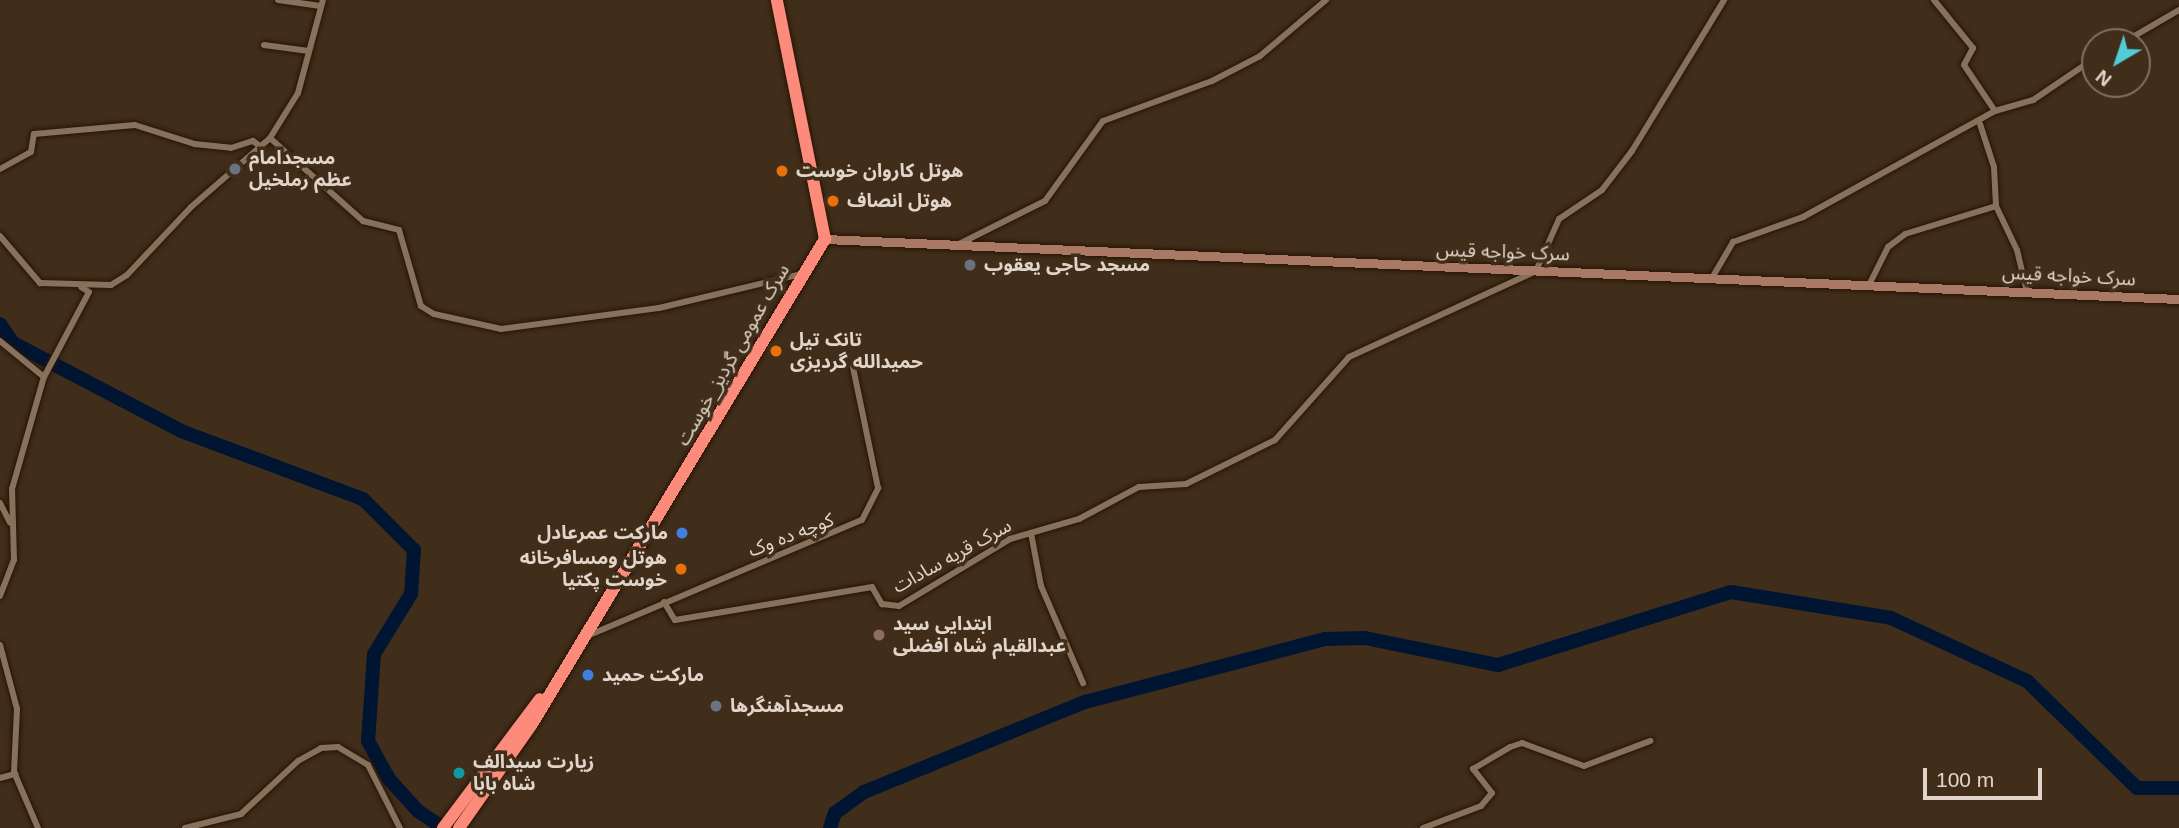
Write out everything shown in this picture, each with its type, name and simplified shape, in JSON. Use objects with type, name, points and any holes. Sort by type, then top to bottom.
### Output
[{"type":"highway","points":[[777,0],[825,239]]},
{"type":"highway","name":"سرک عمومی گردیز_خوست","points":[[443,828],[472,798],[532,724],[543,697],[582,638],[825,239]]},
{"type":"highway","name":"سرک عمومی گردیز_خوست","points":[[459,828],[472,798]]},
{"type":"street","points":[[0,236],[40,283],[81,287],[111,285],[127,275],[191,206],[270,138],[298,93],[322,3],[278,0]]},
{"type":"street","points":[[958,245],[1045,201],[1103,121],[1212,81],[1260,56],[1326,0]]},
{"type":"street","points":[[1536,271],[1559,219],[1602,190],[1632,151],[1724,0]]},
{"type":"street","points":[[1934,0],[1973,48],[1965,65],[1995,111]]},
{"type":"street","points":[[2148,28],[2179,10]]},
{"type":"street","points":[[264,46],[309,51]]},
{"type":"street","points":[[1712,278],[1733,242],[1803,216],[1980,124],[1995,111],[2033,100],[2081,67]]},
{"type":"street","points":[[1980,124],[1994,167],[1996,206],[2017,250],[2026,292]]},
{"type":"street","points":[[0,169],[31,152],[34,134],[135,125],[195,144],[231,148],[253,141],[261,147]]},
{"type":"street","points":[[270,138],[363,221],[399,230],[421,306],[434,314],[501,329],[659,308],[802,274]]},
{"type":"street","points":[[1869,285],[1888,247],[1905,234],[1996,206]]},
{"type":"street","name":"سرک خواجه قیس","points":[[825,239],[2179,299]]},
{"type":"street","name":"سرک قریه سادات","points":[[664,602],[675,620],[872,587],[882,604],[900,606],[1010,538],[1079,519],[1139,487],[1186,484],[1275,440],[1349,356],[1536,271]]},
{"type":"street","points":[[0,596],[11,578],[12,489],[44,377],[55,349],[89,292],[81,287]]},
{"type":"street","points":[[0,341],[44,377]]},
{"type":"street","name":"کوچه ده وک","points":[[582,638],[664,602],[851,529],[869,512],[878,488],[853,367]]},
{"type":"street","points":[[0,503],[12,527]]},
{"type":"street","points":[[1031,533],[1041,586],[1083,683]]},
{"type":"street","points":[[0,645],[17,709],[15,774],[38,828]]},
{"type":"street","points":[[1423,828],[1482,806],[1492,793],[1474,769],[1510,747],[1522,743],[1584,766],[1650,741]]},
{"type":"street","points":[[186,828],[241,814],[298,761],[321,748],[338,747],[368,765],[400,828]]},
{"type":"street","points":[[0,778],[15,774]]},
{"type":"waterway","points":[[0,324],[13,343],[181,431],[363,499],[414,550],[411,594],[374,654],[368,741],[389,779],[418,811],[443,828]]},
{"type":"waterway","points":[[830,828],[835,813],[864,792],[1085,702],[1325,639],[1365,638],[1498,665],[1731,592],[1891,618],[2027,681],[2137,788],[2179,788]]},
{"type":"place","name":"مسجدامام عظم رملخیل","points":[[235,169]]},
{"type":"place","name":"هوتل کاروان خوست","points":[[782,171]]},
{"type":"place","name":"هوتل انصاف","points":[[833,201]]},
{"type":"place","name":"مسجد حاجی یعقوب","points":[[970,265]]},
{"type":"place","name":"تانک تیل حمیدالله گردیزی","points":[[776,351]]},
{"type":"place","name":"مارکت عمرعادل","points":[[682,533]]},
{"type":"place","name":"هوتل ومسافرخانه خوست پکتیا","points":[[681,569]]},
{"type":"place","name":"ابتدایی سید عبدالقیام شاه افضلی","points":[[879,635]]},
{"type":"place","name":"مارکت حمید","points":[[588,675]]},
{"type":"place","name":"مسجدآهنگرها","points":[[716,706]]},
{"type":"place","name":"زیارت سیدالف شاه بابا","points":[[459,773]]}]
